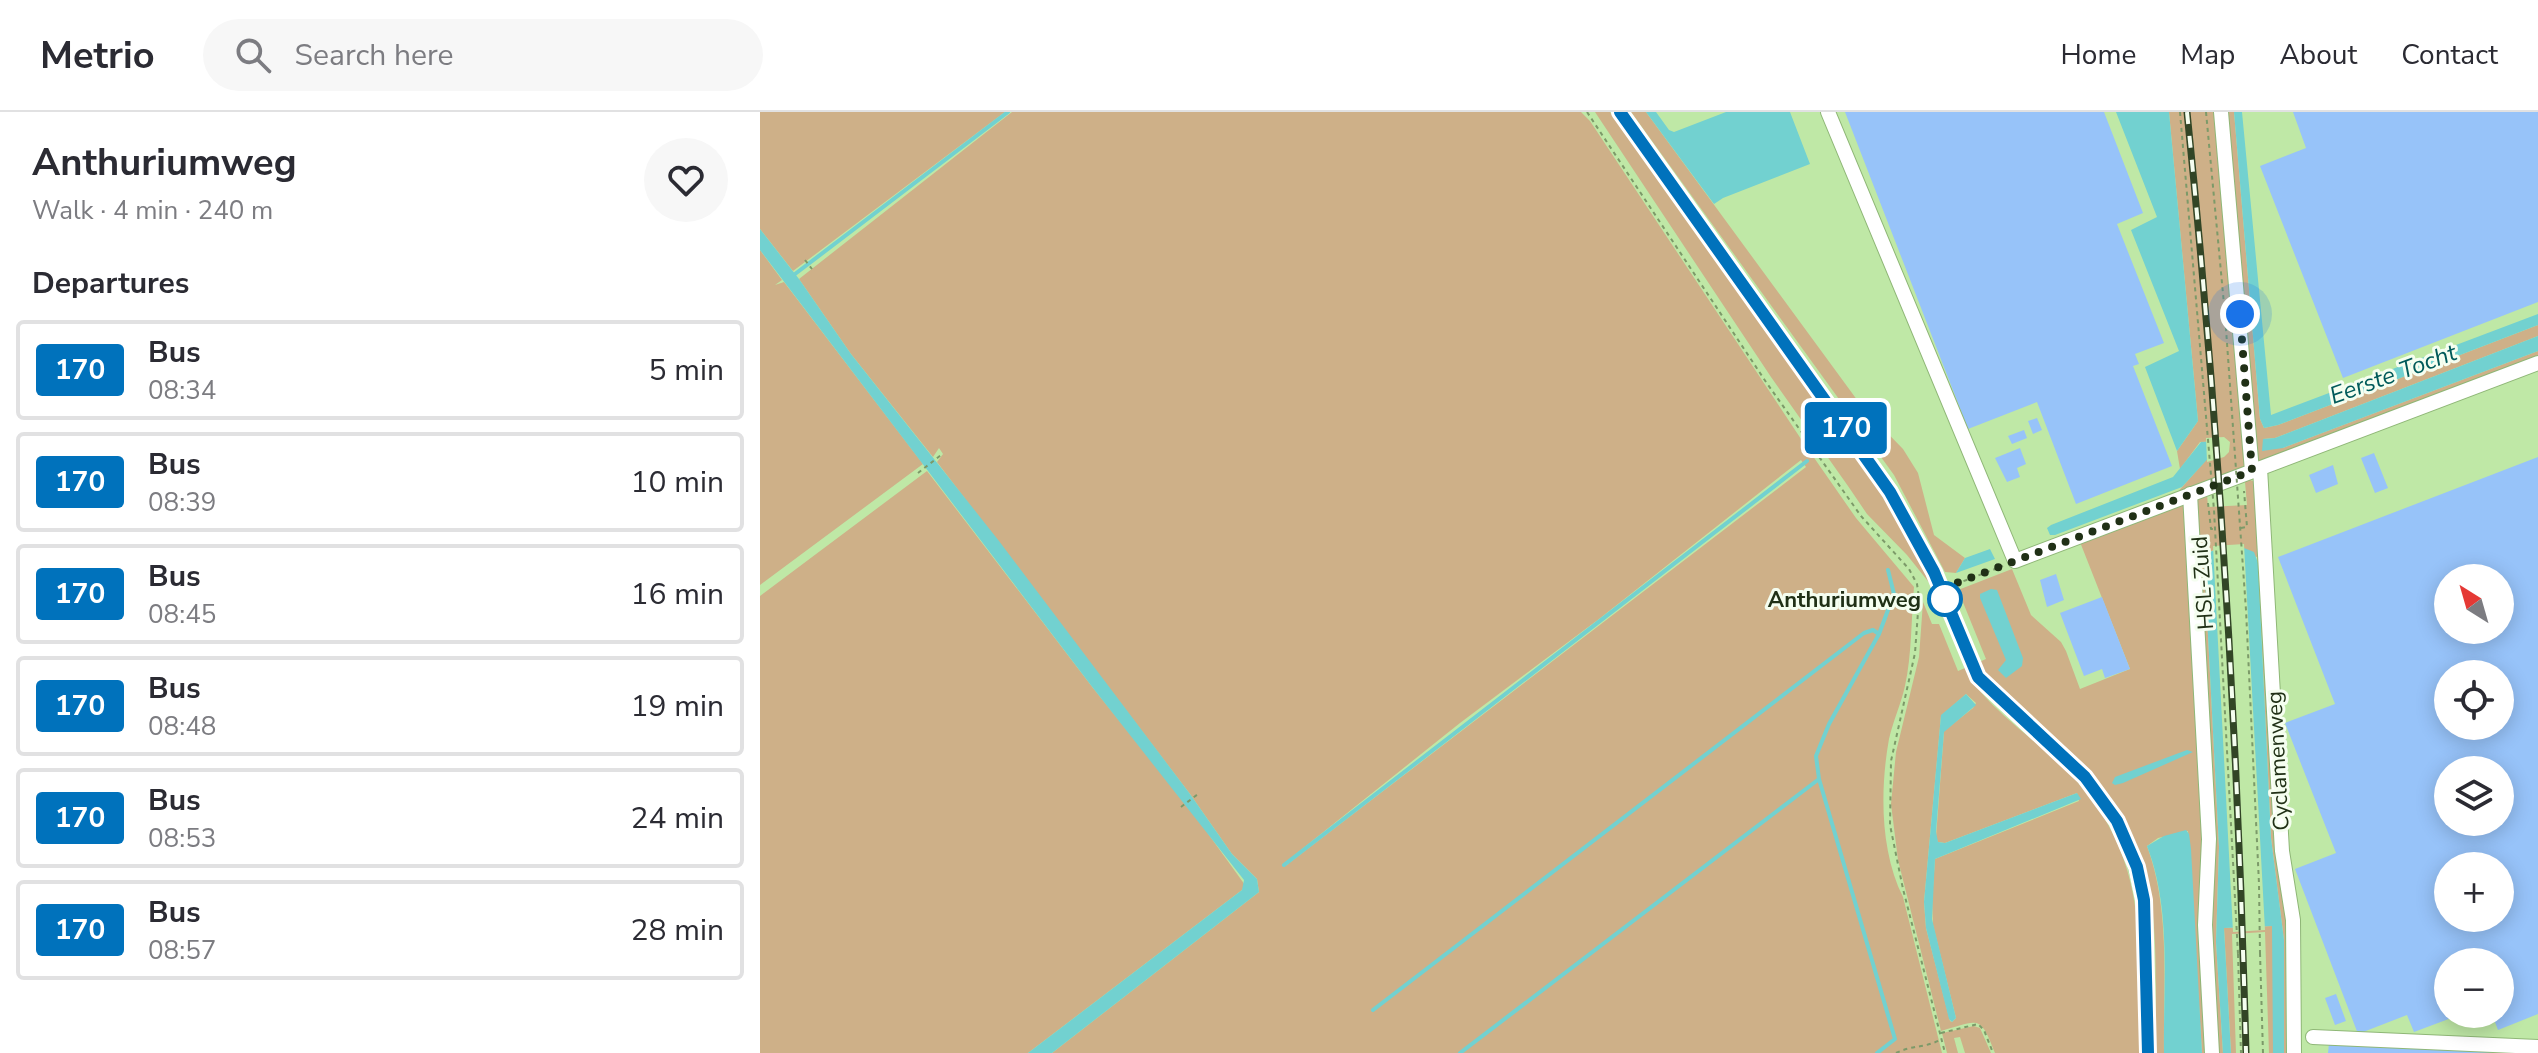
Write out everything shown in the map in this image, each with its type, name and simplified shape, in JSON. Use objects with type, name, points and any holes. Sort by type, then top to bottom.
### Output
[{"type":"street","points":[[1620,112],[1874,468],[1910,526],[1981,681],[2085,777],[2108,806],[2129,845],[2140,878],[2146,911],[2148,1053]]},
{"type":"street","points":[[1828,112],[2015,561],[2538,363]]},
{"type":"street","name":"Cyclamenweg","points":[[2221,112],[2256,470],[2282,851],[2293,920],[2294,1053]]},
{"type":"street","points":[[2190,494],[2209,839],[2205,925],[2212,1053]]},
{"type":"street","points":[[2313,1037],[2538,1047]]},
{"type":"path","points":[[1587,112],[1792,419],[1861,516],[1909,569],[1917,584],[1915,653],[1891,761],[1890,825],[1945,1053]]},
{"type":"path","name":"HSL-Zuid","points":[[2180,112],[2215,529],[2241,1053]]},
{"type":"path","name":"HSL-Zuid","points":[[2206,112],[2241,528],[2256,795],[2263,1053]]},
{"type":"path","points":[[805,260],[812,269]]},
{"type":"path","points":[[918,473],[941,455]]},
{"type":"path","points":[[2241,528],[2247,527],[2245,504]]},
{"type":"path","points":[[2209,505],[2211,529],[2215,529]]},
{"type":"path","points":[[1941,589],[2015,561]]},
{"type":"path","points":[[1181,807],[1198,794]]},
{"type":"path","points":[[1939,1033],[1978,1024],[1984,1030],[1993,1053]]},
{"type":"path","points":[[1896,1053],[1914,1045],[1927,1046],[1941,1040]]},
{"type":"shaded area","points":[[760,112],[1005,112],[793,271],[760,229]]},
{"type":"shaded area","points":[[1012,112],[1581,112],[1590,121],[1856,518],[1914,587],[1907,674],[1886,758],[1884,820],[1890,860],[1903,897],[1942,1053],[1052,1053],[1259,892],[1257,879],[1232,854],[1190,794],[937,462],[943,454],[939,448],[933,457],[851,354],[799,279]],"holes":[[[1801,460],[1806,467],[1284,867],[1282,865],[1460,723],[1599,619]]]},
{"type":"shaded area","points":[[1595,112],[1610,112],[1869,474],[1899,522],[1931,585],[1867,514],[1771,377]]},
{"type":"shaded area","points":[[1631,112],[1646,112],[1863,408],[1903,449],[1918,473],[1934,535],[1965,558],[1956,573],[1945,572],[1894,475]]},
{"type":"shaded area","points":[[2169,112],[2234,112],[2260,419],[2264,428],[2538,325],[2538,336],[2275,438],[2263,439],[2283,448],[2538,351],[2538,355],[2176,494],[2223,441],[2200,442],[2180,469],[2177,451],[2198,421]]},
{"type":"shaded area","points":[[760,250],[782,280],[775,285],[784,282],[923,464],[760,585]]},
{"type":"shaded area","points":[[927,471],[1191,810],[1245,885],[1028,1053],[760,1053],[760,596]]},
{"type":"shaded area","points":[[2248,479],[2255,482],[2290,917],[2290,1053],[2284,1053],[2284,940],[2271,838],[2258,563],[2257,557],[2218,549],[2208,552],[2204,559],[2219,847],[2216,942],[2223,1053],[2216,1053],[2196,501],[2207,494],[2208,507],[2247,505],[2245,482]]},
{"type":"shaded area","points":[[2184,503],[2203,814],[2207,1053],[2202,1053],[2188,831],[2158,838],[2147,846],[2155,871],[2163,922],[2164,1053],[2156,1053],[2155,937],[2151,901],[2144,866],[2131,832],[2112,799],[2085,767],[1983,671],[1979,662],[1986,659],[1958,590],[2012,569],[2031,615],[2061,642],[2080,689],[2130,669],[2080,542]]},
{"type":"shaded area","points":[[1923,602],[1932,624],[1939,624],[1958,671],[1965,668],[1993,705],[2055,759],[2086,792],[2109,826],[2124,859],[2133,894],[2140,969],[2140,1053],[1995,1053],[1986,1032],[1977,1023],[1941,1031],[1898,860],[1891,804],[1896,752],[1919,657]],"holes":[[[1966,694],[1976,703],[1944,731],[1938,842],[1945,843],[2077,793],[2079,801],[1935,859],[1933,925],[1956,1018],[1952,1022],[1926,928],[1924,902],[1941,716]]]},
{"type":"shaded area","points":[[2273,926],[2273,1053],[2269,1053],[2265,932],[2232,934],[2236,1053],[2231,1053],[2224,928]]},
{"type":"shaded area","points":[[1974,1026],[1980,1028],[1991,1053],[1965,1053],[1960,1037],[1954,1038],[1958,1053],[1947,1053],[1942,1033]]},
{"type":"water","points":[[1646,112],[1656,112],[1674,132],[1726,112],[1790,112],[1810,164],[1714,204]]},
{"type":"water","points":[[2116,112],[2169,112],[2198,421],[2177,451],[2145,367],[2179,351],[2131,230],[2157,217]]},
{"type":"water","name":"Eerste Tocht","points":[[2234,112],[2242,112],[2271,415],[2538,314],[2538,325],[2264,428],[2260,419]]},
{"type":"water","points":[[760,229],[851,354],[999,541],[1232,854],[1257,879],[1259,892],[1052,1053],[1028,1053],[1242,890],[1244,880],[1093,688],[760,250]]},
{"type":"water","points":[[2538,336],[2538,351],[2283,448],[2262,451],[2263,439],[2275,438]]},
{"type":"water","points":[[2224,441],[2182,487],[2050,535],[2047,528],[2051,525],[2173,477],[2201,442]]},
{"type":"water","points":[[2244,548],[2254,552],[2258,563],[2271,838],[2284,940],[2284,1053],[2273,1053],[2272,926],[2224,928],[2231,1053],[2223,1053],[2216,942],[2219,847],[2204,559],[2207,553],[2218,549]]},
{"type":"water","points":[[1990,549],[1995,559],[1956,573],[1965,558]]},
{"type":"water","points":[[1997,590],[2023,658],[2022,666],[2006,678],[1998,670],[2006,660],[1980,598],[1980,594]]},
{"type":"water","points":[[1966,694],[1976,705],[1944,732],[1936,832],[1938,842],[1945,843],[2077,793],[2081,799],[1935,859],[1932,919],[1956,1018],[1952,1022],[1926,928],[1924,902],[1941,715]]},
{"type":"water","points":[[2187,750],[2193,752],[2123,783],[2112,783],[2115,777]]},
{"type":"water","points":[[2186,830],[2191,849],[2202,1053],[2164,1053],[2163,922],[2155,871],[2147,846],[2164,836]]},
{"type":"pier","points":[[2224,437],[2230,442],[2229,452],[2224,457],[2207,462],[2206,438]]},
{"type":"pier","points":[[2244,544],[2265,930],[2233,932],[2213,546]]},
{"type":"building","points":[[1845,112],[2104,112],[2143,213],[2117,224],[2164,343],[2135,354],[2139,364],[2133,366],[2172,466],[2076,504],[2037,402],[1968,429]]},
{"type":"building","points":[[2293,112],[2538,112],[2538,302],[2343,378],[2260,166],[2306,148]]},
{"type":"building","points":[[2037,418],[2042,430],[2033,434],[2028,421]]},
{"type":"building","points":[[2024,430],[2027,438],[2012,444],[2008,436]]},
{"type":"building","points":[[2020,448],[2026,464],[2017,468],[2020,477],[2007,482],[1995,458]]},
{"type":"building","points":[[2374,453],[2388,488],[2375,493],[2361,458]]},
{"type":"building","points":[[2538,457],[2538,1014],[2514,1024],[2514,948],[2434,948],[2434,1024],[2414,1032],[2407,1015],[2358,1034],[2295,869],[2336,853],[2285,723],[2335,704],[2278,557]]},
{"type":"building","points":[[2333,465],[2338,484],[2316,493],[2309,475]]},
{"type":"building","points":[[2056,574],[2064,600],[2047,607],[2040,580]]},
{"type":"building","points":[[2102,597],[2130,669],[2105,678],[2102,669],[2084,676],[2060,613]]},
{"type":"building","points":[[2336,994],[2346,1021],[2335,1025],[2325,998]]},
{"type":"building","points":[[2329,1043],[2510,1050],[2510,1053],[2328,1053]]},
{"type":"waterway","points":[[795,274],[1008,112]]},
{"type":"waterway","points":[[1284,865],[1807,461]]},
{"type":"waterway","points":[[1877,1053],[1895,1039],[1819,779],[1816,756],[1829,724],[1879,634],[1894,594],[1888,570]]},
{"type":"waterway","points":[[1373,1010],[1864,633],[1873,630],[1879,634]]},
{"type":"waterway","points":[[1460,1053],[1819,779]]},
{"type":"railway","points":[[2187,112],[2209,347],[2226,582],[2246,1053]]},
{"type":"bus line","name":"170","points":[[1620,112],[1890,492],[1934,572],[1978,677],[2085,777],[2117,821],[2137,867],[2144,900],[2148,1053]]},
{"type":"place","name":"Anthuriumweg","points":[[1945,599]]},
{"type":"route","points":[[1945,599],[1941,589],[2252,471],[2240,314]]}]
